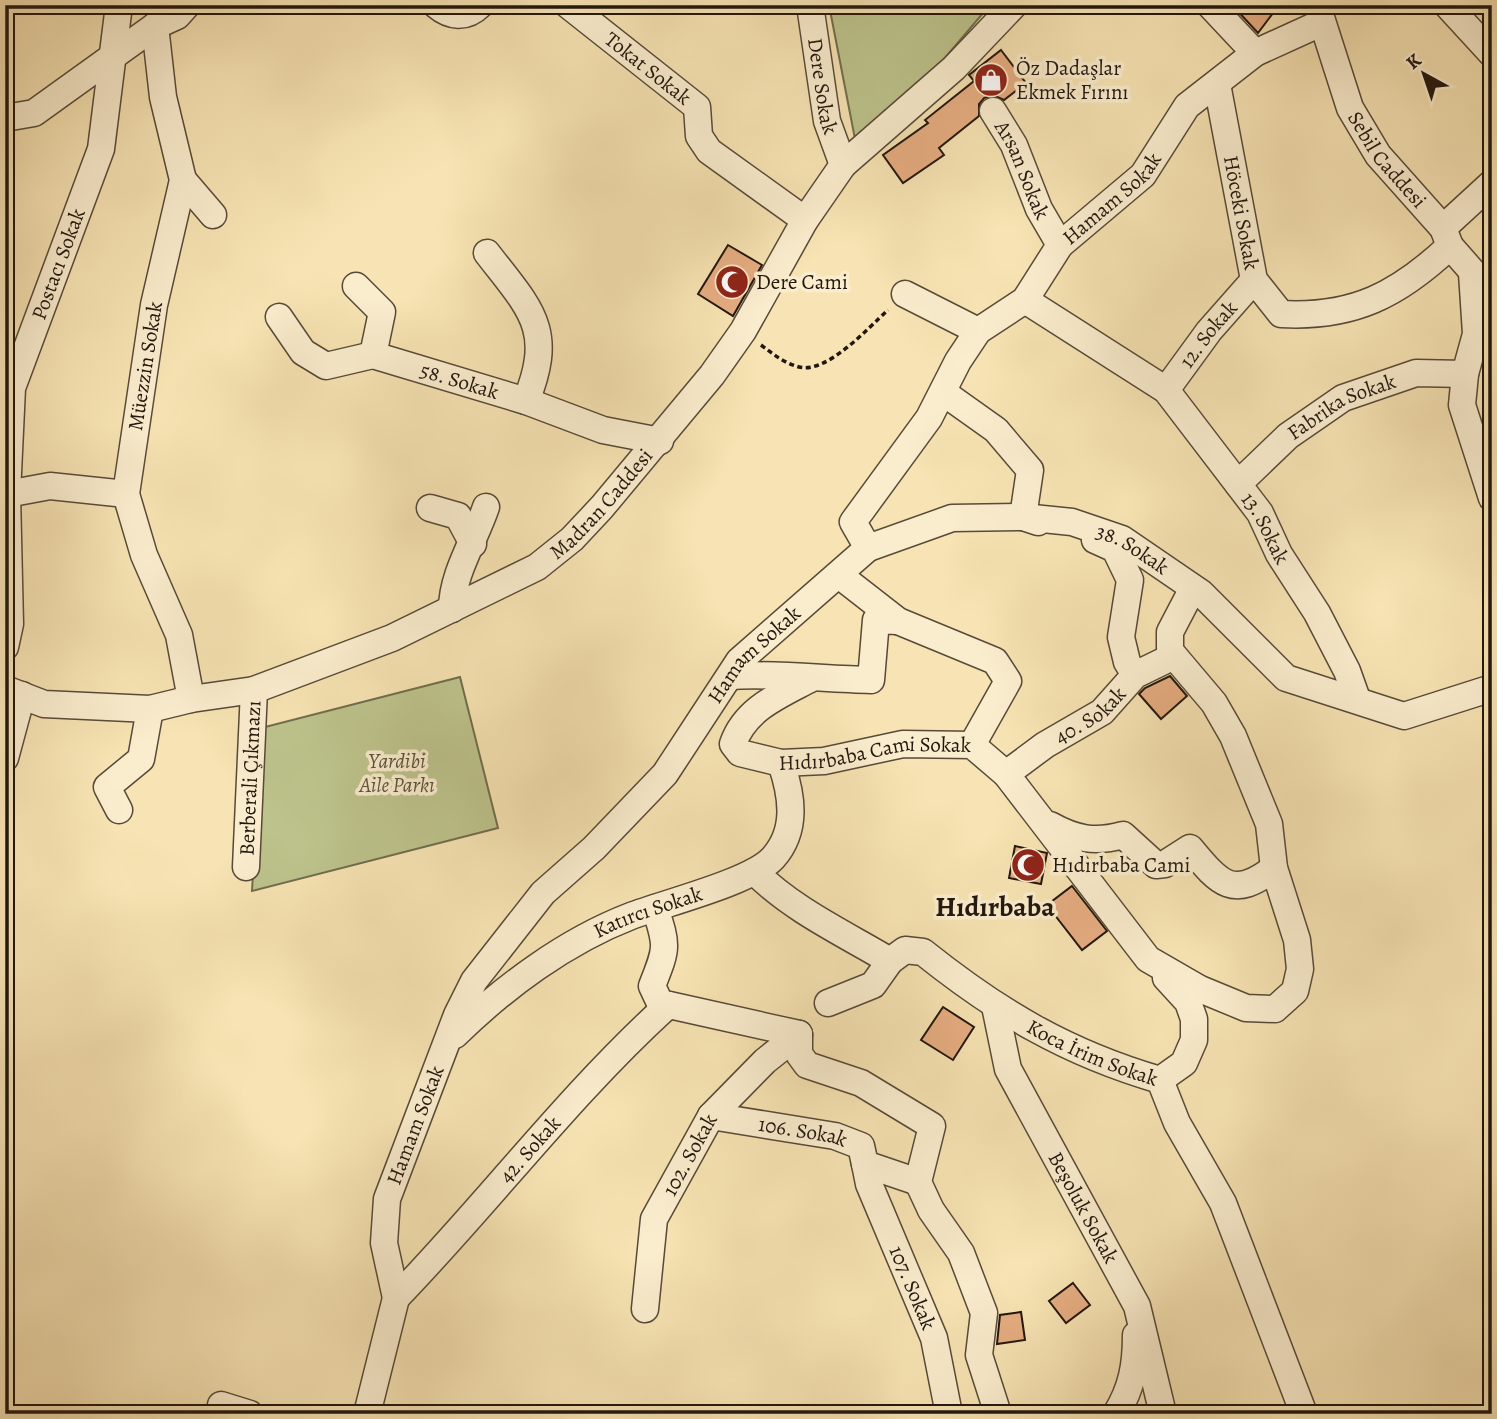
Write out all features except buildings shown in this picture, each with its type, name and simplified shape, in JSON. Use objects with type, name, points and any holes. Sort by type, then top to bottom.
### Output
[{"type":"street","name":"Postacı Sokak","points":[[5,647],[10,624],[8,494],[12,387],[101,149],[119,5]]},
{"type":"street","points":[[5,118],[34,113],[155,26],[177,16],[187,5]]},
{"type":"street","points":[[436,5],[457,16],[472,13],[480,5]]},
{"type":"street","name":"Dere Sokak","points":[[810,5],[827,121],[843,165]]},
{"type":"street","name":"Madran Caddesi","points":[[13,692],[44,704],[150,709],[191,699],[254,690],[392,638],[546,560],[572,539],[660,440],[743,331],[806,220],[843,165],[954,68],[1013,5]]},
{"type":"street","points":[[1210,5],[1255,52]]},
{"type":"street","points":[[1447,5],[1492,54]]},
{"type":"street","name":"Tokat Sokak","points":[[573,7],[696,107],[699,136],[709,151],[806,220]]},
{"type":"street","name":"Hamam Sokak","points":[[367,1414],[396,1298],[384,1243],[387,1199],[474,981],[543,893],[594,848],[665,774],[751,648],[868,548],[853,522],[944,393],[958,361],[978,331],[1025,300],[1060,245],[1143,175],[1187,106],[1255,52],[1319,14]]},
{"type":"street","name":"Sebil Caddesi","points":[[1319,14],[1350,108],[1378,155],[1472,273],[1492,293]]},
{"type":"street","name":"Müezzin Sokak","points":[[155,26],[163,97],[183,180],[154,305],[126,494],[144,555],[179,635],[191,699]]},
{"type":"street","name":"Höceki Sokak","points":[[1217,84],[1254,280],[1281,314],[1317,316],[1374,302],[1404,285],[1492,183]]},
{"type":"street","name":"Arsan Sokak","points":[[993,111],[1014,145],[1039,209],[1060,245]]},
{"type":"street","points":[[183,180],[213,215]]},
{"type":"street","points":[[487,253],[530,313],[539,337],[539,368],[526,401]]},
{"type":"street","points":[[1472,273],[1476,334],[1465,374],[1462,405],[1492,498]]},
{"type":"street","name":"12. Sokak","points":[[1166,390],[1209,331],[1254,280]]},
{"type":"street","points":[[356,286],[383,312],[373,355]]},
{"type":"street","points":[[905,294],[978,331]]},
{"type":"street","name":"13. Sokak","points":[[1025,300],[1166,390],[1261,513],[1279,554],[1317,613],[1348,671],[1357,699]]},
{"type":"street","name":"58. Sokak","points":[[279,317],[303,352],[326,366],[373,355],[526,401],[603,430],[660,440]]},
{"type":"street","name":"Fabrika Sokak","points":[[1238,484],[1288,436],[1343,398],[1416,373],[1465,374]]},
{"type":"street","points":[[944,393],[996,430],[1030,470],[1023,517],[1077,533],[1115,549],[1130,580],[1121,638],[1127,662],[1135,676]]},
{"type":"street","points":[[8,494],[50,485],[126,494]]},
{"type":"street","points":[[452,609],[452,588],[473,544],[486,507]]},
{"type":"street","points":[[430,508],[458,516],[473,544]]},
{"type":"street","name":"38. Sokak","points":[[868,548],[952,518],[1023,517],[1072,522],[1122,539],[1193,588],[1286,678],[1357,699]]},
{"type":"street","points":[[839,575],[898,621],[995,661],[1008,681],[972,745]]},
{"type":"street","points":[[1174,656],[1170,650],[1170,632],[1193,588]]},
{"type":"street","points":[[730,676],[776,673],[810,679],[871,680],[876,620],[898,621]]},
{"type":"street","name":"40. Sokak","points":[[1006,774],[1045,746],[1102,712],[1135,676],[1174,656]]},
{"type":"street","name":"Hıdırbaba Cami Sokak","points":[[810,679],[763,705],[740,725],[733,744],[740,753],[781,763],[824,761],[903,744],[972,745],[1006,774],[1148,959],[1200,989],[1246,1008],[1275,1009],[1295,991],[1300,969],[1297,940],[1284,906],[1275,868],[1269,824],[1233,736],[1214,703],[1174,656]]},
{"type":"street","points":[[1357,699],[1405,716],[1492,688]]},
{"type":"street","name":"Berberali Çıkmazı","points":[[246,867],[254,690]]},
{"type":"street","points":[[5,758],[13,692]]},
{"type":"street","points":[[119,810],[107,787],[141,760],[150,709]]},
{"type":"street","name":"Katırcı Sokak","points":[[449,1041],[491,999],[535,970],[619,922],[756,873],[775,856],[791,825],[790,790],[781,763]]},
{"type":"street","points":[[1045,823],[1070,837],[1094,841],[1123,835],[1156,864],[1165,864],[1191,849],[1214,877],[1229,887],[1254,884],[1275,868]]},
{"type":"street","points":[[756,873],[783,897],[890,961],[873,985],[828,1003]]},
{"type":"street","points":[[656,908],[665,938],[666,955],[652,986],[660,1003],[799,1034],[799,1054],[807,1065],[861,1083],[932,1126],[918,1182],[931,1210],[961,1253],[984,1313],[979,1355],[998,1414]]},
{"type":"street","name":"Koca İrim Sokak","points":[[890,961],[905,950],[923,953],[1021,1023],[1091,1057],[1160,1080],[1177,1123],[1223,1203],[1304,1414]]},
{"type":"street","points":[[1148,959],[1188,1002],[1194,1019],[1194,1040],[1184,1063],[1160,1080]]},
{"type":"street","name":"42. Sokak","points":[[396,1298],[443,1250],[581,1089],[668,1005]]},
{"type":"street","name":"Beşoluk Sokak","points":[[995,1006],[1008,1069],[1137,1306],[1163,1414]]},
{"type":"street","name":"102. Sokak","points":[[645,1309],[654,1219],[711,1116],[765,1061],[799,1034]]},
{"type":"street","name":"106. Sokak","points":[[711,1116],[835,1136],[860,1146],[864,1164],[918,1182]]},
{"type":"street","name":"107. Sokak","points":[[864,1164],[886,1227],[934,1338],[949,1414]]},
{"type":"street","points":[[1116,1414],[1129,1392],[1136,1361],[1137,1306]]},
{"type":"street","points":[[221,1405],[250,1414]]},
{"type":"path","points":[[743,331],[783,362],[802,368],[820,366],[905,294]]},
{"type":"green space","points":[[829,5],[990,5],[921,86],[856,144]]},
{"type":"green space","name":"Yardibi Aile Parkı","points":[[460,677],[498,828],[252,891],[261,728]]},
{"type":"place","name":"Öz Dadaşlar Ekmek Fırını","points":[[991,80]]},
{"type":"place","name":"Dere Cami","points":[[732,282]]},
{"type":"place","name":"Hıdırbaba Cami","points":[[1028,865]]},
{"type":"district","name":"Hıdırbaba","points":[[995,906]]}]
